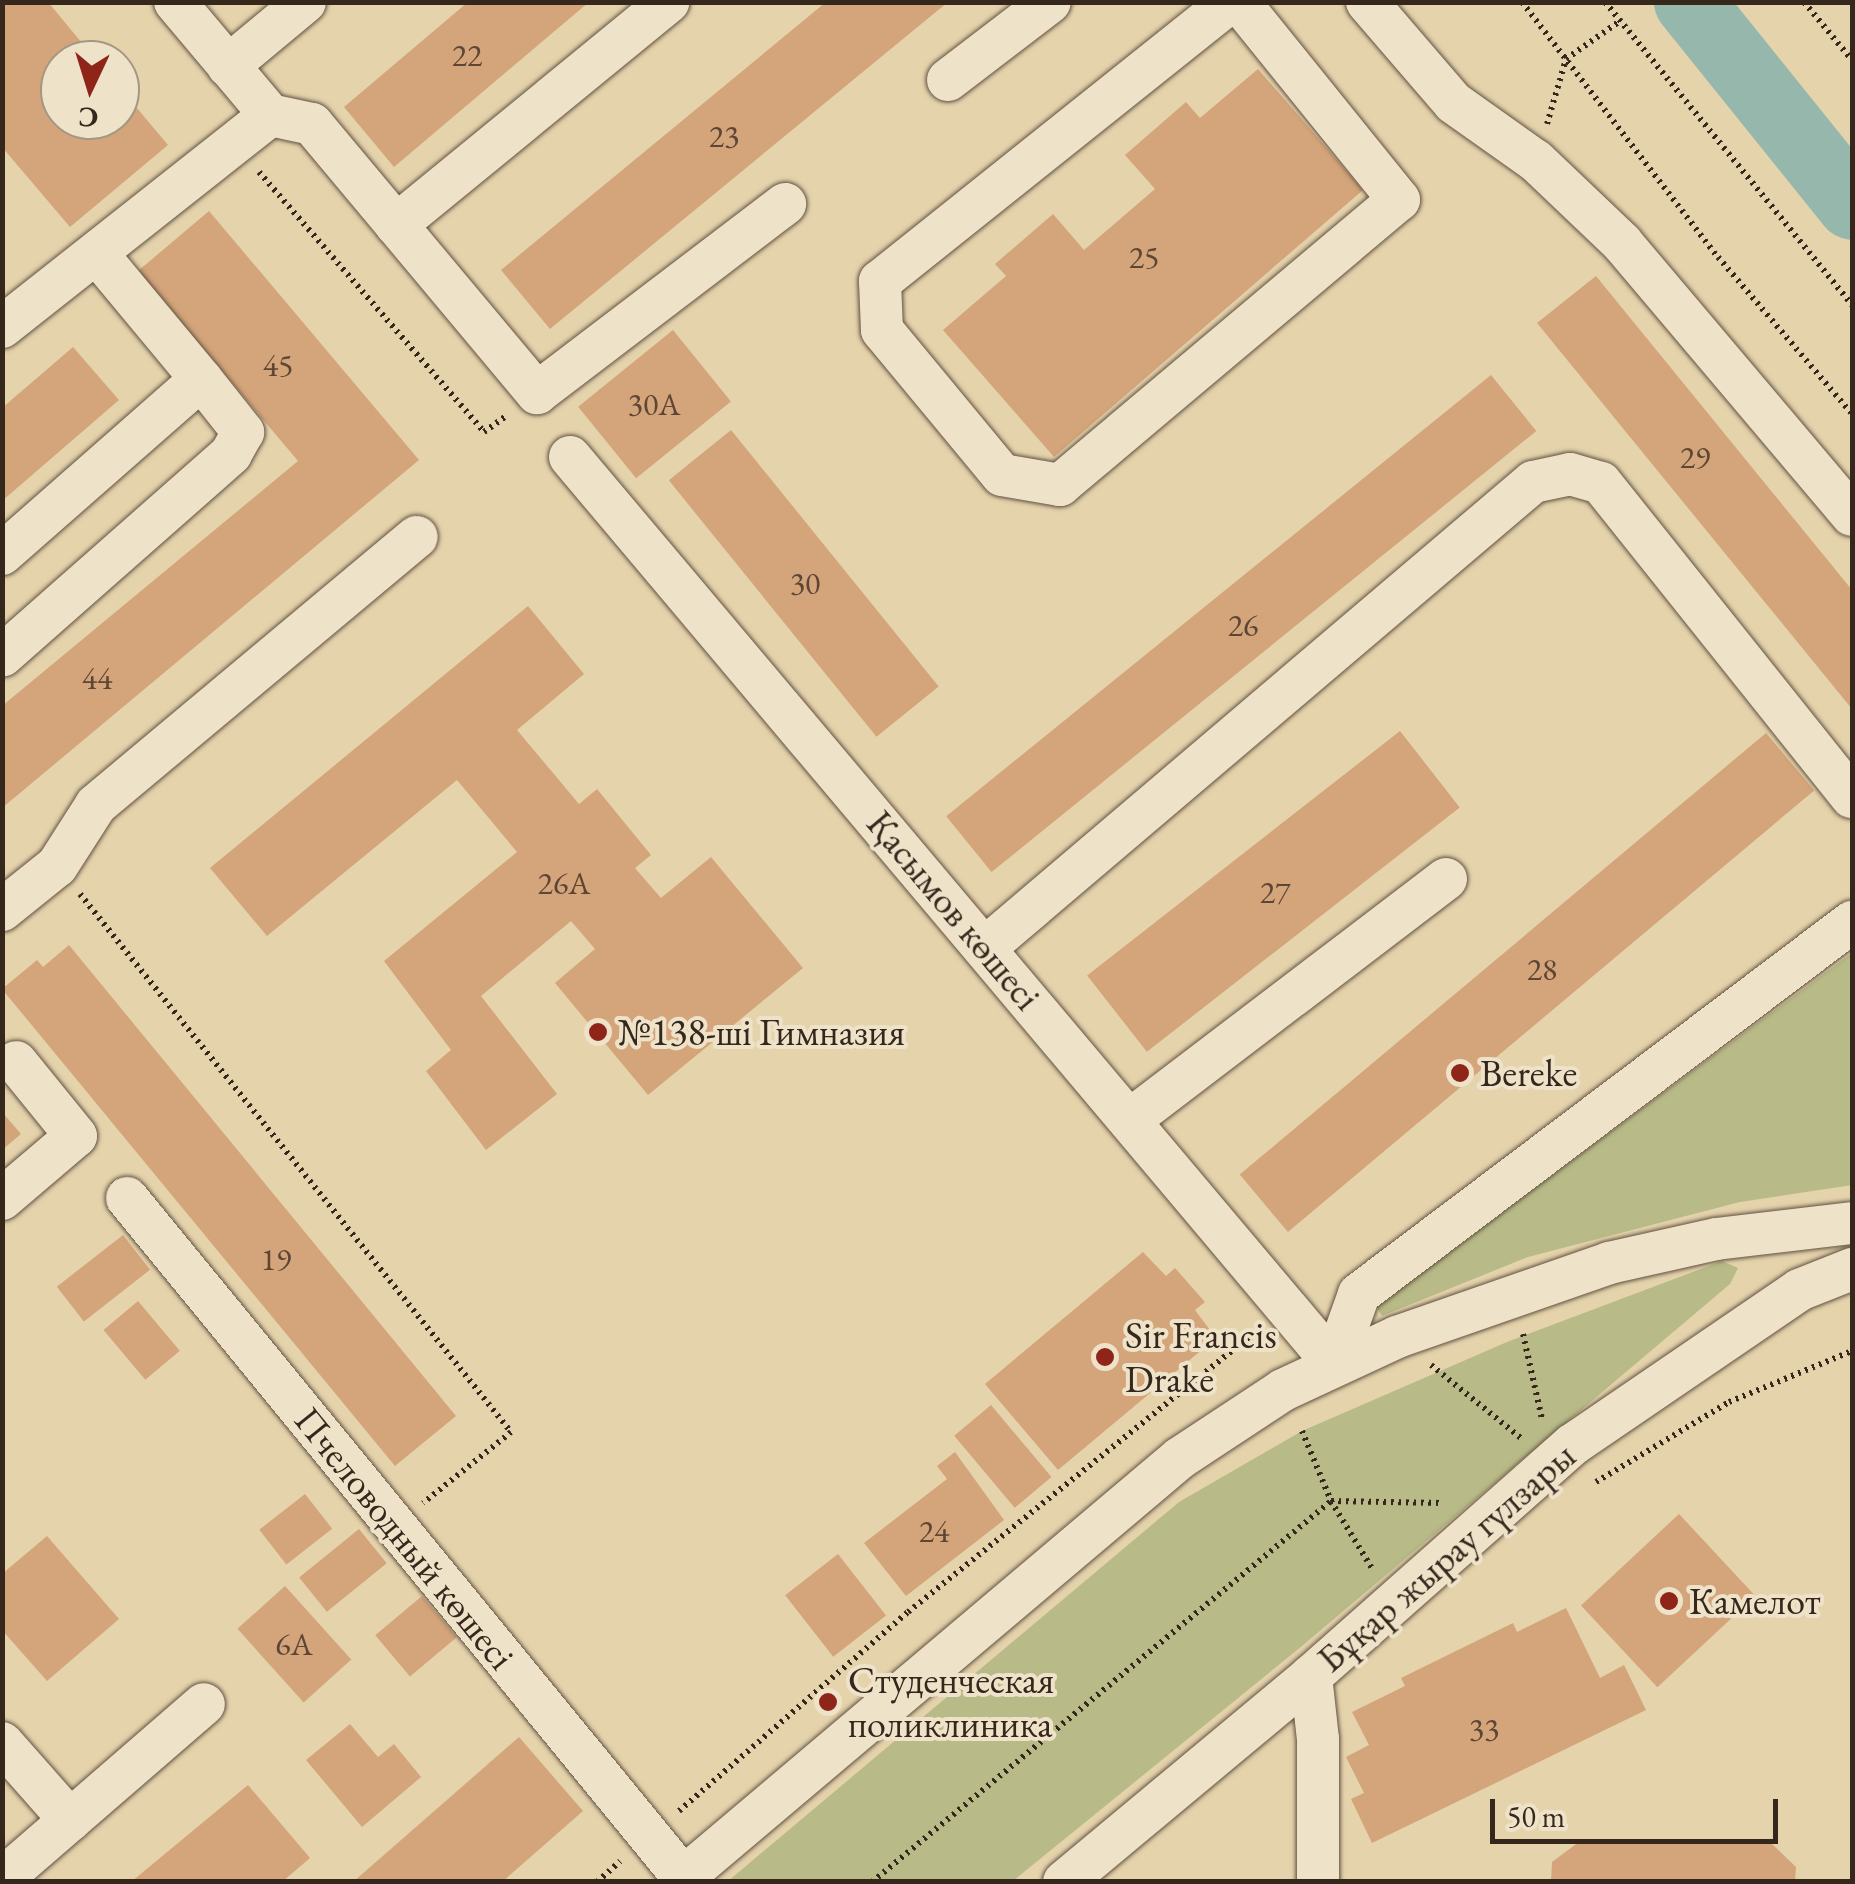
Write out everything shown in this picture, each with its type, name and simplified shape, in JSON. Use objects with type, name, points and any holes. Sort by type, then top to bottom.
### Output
[{"type":"street","points":[[175,2],[270,115],[312,124],[537,393],[785,204]]},
{"type":"street","points":[[228,66],[306,2]]},
{"type":"street","points":[[396,225],[668,2]]},
{"type":"street","points":[[948,80],[1050,2]]},
{"type":"street","points":[[1230,2],[880,281],[882,330],[1002,476],[1060,484],[1400,200],[1239,2]]},
{"type":"street","points":[[1367,2],[1454,103],[1536,161],[1622,243],[1852,515]]},
{"type":"street","points":[[2,327],[98,255],[270,115]]},
{"type":"street","points":[[2,656],[231,454],[243,432],[98,255]]},
{"type":"street","points":[[2,554],[202,379]]},
{"type":"street","name":"Қасымов көшесі","points":[[570,457],[1334,1364]]},
{"type":"street","points":[[986,947],[1533,482],[1570,474],[1601,482],[1852,797]]},
{"type":"street","points":[[2,910],[56,866],[96,806],[417,537]]},
{"type":"street","points":[[1131,1119],[1446,879]]},
{"type":"street","points":[[1334,1364],[1359,1294],[1852,922]]},
{"type":"street","points":[[2,1199],[76,1136],[16,1062]]},
{"type":"street","name":"Пчеловодный көшесі","points":[[127,1198],[649,1836],[680,1879]]},
{"type":"street","points":[[680,1879],[1180,1458],[1283,1390],[1397,1337],[1608,1263],[1716,1239],[1852,1222]]},
{"type":"street","points":[[1787,1230],[1800,1290]]},
{"type":"street","name":"Бұқар жырау гүлзары","points":[[1064,1882],[1311,1676],[1551,1463],[1707,1350],[1800,1290],[1852,1270]]},
{"type":"street","points":[[1311,1676],[1318,1739],[1318,1882]]},
{"type":"street","points":[[2,1879],[204,1704]]},
{"type":"street","points":[[2,1743],[70,1820]]},
{"type":"path","points":[[1522,2],[1718,257],[1852,414]]},
{"type":"path","points":[[1604,2],[1852,306]]},
{"type":"path","points":[[1804,2],[1852,60]]},
{"type":"path","points":[[1536,161],[1566,59],[1620,21]]},
{"type":"path","points":[[235,144],[484,432],[537,393]]},
{"type":"path","points":[[56,866],[511,1432],[395,1526]]},
{"type":"path","points":[[1514,1294],[1551,1463]]},
{"type":"path","points":[[597,1882],[908,1612],[1259,1330]]},
{"type":"path","points":[[1397,1337],[1551,1463]]},
{"type":"path","points":[[1302,1431],[1331,1501],[1378,1579]]},
{"type":"path","points":[[872,1882],[1331,1501],[1504,1505]]},
{"type":"green space","points":[[1852,953],[1852,1185],[1740,1202],[1528,1257],[1382,1316],[1376,1306]]},
{"type":"green space","points":[[1722,1261],[1738,1268],[1730,1284],[1302,1646],[1013,1881],[728,1881],[1179,1502],[1302,1431],[1507,1342]]},
{"type":"building","points":[[2,2],[48,2],[79,40],[40,40],[40,140],[140,140],[140,112],[168,145],[70,227],[2,147]]},
{"type":"building","points":[[468,2],[589,2],[394,167],[344,107]]},
{"type":"building","points":[[826,2],[948,2],[550,329],[501,270]]},
{"type":"building","points":[[1258,69],[1363,190],[1054,457],[943,330],[1006,276],[995,264],[1053,214],[1084,250],[1155,189],[1125,155],[1186,102],[1200,118]]},
{"type":"building","points":[[209,211],[419,460],[2,808],[2,706],[298,461],[138,271]]},
{"type":"building","points":[[1596,276],[1852,590],[1852,709],[1537,323]]},
{"type":"building","points":[[673,330],[731,401],[636,478],[578,407]]},
{"type":"building","points":[[73,347],[119,400],[2,501],[2,408]]},
{"type":"building","points":[[1491,375],[1536,431],[992,872],[946,816]]},
{"type":"building","points":[[731,430],[939,686],[877,737],[669,480]]},
{"type":"building","points":[[528,606],[584,674],[517,730],[579,804],[597,789],[651,855],[635,868],[661,898],[711,857],[803,968],[648,1095],[555,983],[595,949],[571,921],[481,996],[557,1094],[486,1150],[426,1071],[451,1050],[384,961],[517,852],[457,780],[267,936],[210,868]]},
{"type":"building","points":[[1400,731],[1460,807],[1147,1052],[1087,975]]},
{"type":"building","points":[[1766,733],[1814,790],[1288,1232],[1240,1175]]},
{"type":"building","points":[[69,945],[456,1416],[395,1466],[2,989],[37,960],[43,967]]},
{"type":"building","points":[[2,1112],[21,1134],[2,1150]]},
{"type":"building","points":[[123,1235],[150,1270],[84,1321],[57,1287]]},
{"type":"building","points":[[1143,1252],[1166,1276],[1175,1268],[1205,1302],[1195,1310],[1216,1338],[1058,1470],[985,1384]]},
{"type":"building","points":[[138,1301],[180,1351],[145,1380],[104,1330]]},
{"type":"building","points":[[991,1405],[1051,1477],[1015,1508],[954,1436]]},
{"type":"building","points":[[955,1452],[1004,1520],[906,1596],[864,1543],[947,1479],[937,1466]]},
{"type":"building","points":[[305,1494],[332,1529],[286,1564],[259,1530]]},
{"type":"building","name":"Камелот","points":[[1679,1514],[1755,1596],[1657,1687],[1581,1605]]},
{"type":"building","points":[[359,1529],[387,1563],[327,1612],[299,1577]]},
{"type":"building","points":[[47,1536],[119,1619],[47,1681],[2,1630],[2,1574]]},
{"type":"building","points":[[838,1554],[886,1615],[833,1657],[785,1595]]},
{"type":"building","points":[[285,1586],[351,1660],[304,1702],[237,1629]]},
{"type":"building","points":[[422,1596],[457,1637],[410,1677],[375,1635]]},
{"type":"building","points":[[1566,1608],[1600,1678],[1624,1665],[1646,1710],[1372,1843],[1351,1799],[1364,1793],[1346,1757],[1369,1745],[1352,1712],[1405,1686],[1401,1678],[1513,1623],[1517,1632]]},
{"type":"building","points":[[350,1724],[378,1757],[394,1744],[421,1777],[362,1827],[306,1760]]},
{"type":"building","points":[[519,1737],[583,1811],[502,1882],[353,1882]]},
{"type":"building","points":[[248,1785],[310,1858],[282,1882],[131,1882]]},
{"type":"building","points":[[1583,1839],[1772,1844],[1796,1867],[1795,1882],[1551,1882],[1552,1862]]},
{"type":"waterway","points":[[1689,2],[1852,205]]},
{"type":"place","name":"№138-ші Гимназия","points":[[598,1032]]},
{"type":"place","name":"Bereke","points":[[1460,1073]]},
{"type":"place","name":"Sir Francis Drake","points":[[1105,1357]]},
{"type":"place","name":"Камелот","points":[[1669,1601]]},
{"type":"place","name":"Студенческая поликлиника","points":[[828,1702]]}]
